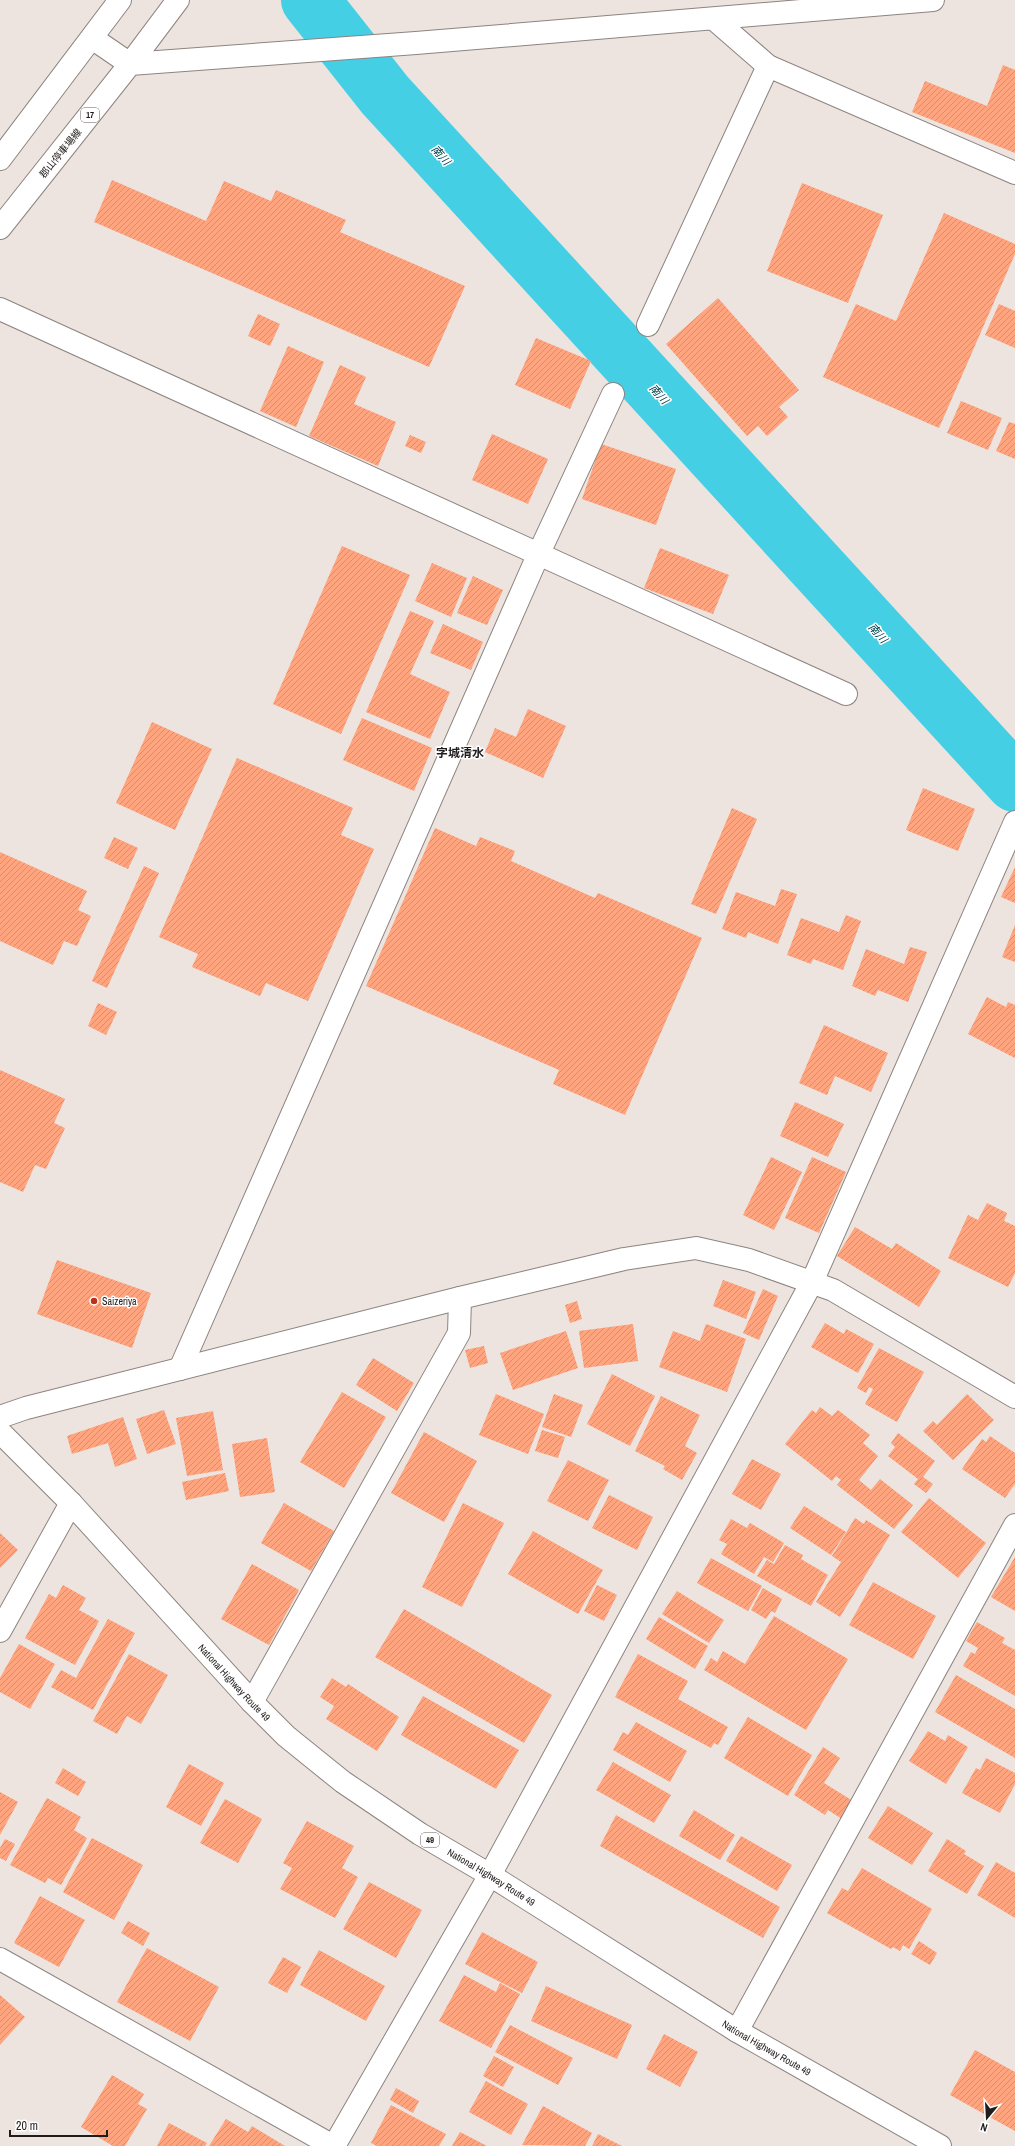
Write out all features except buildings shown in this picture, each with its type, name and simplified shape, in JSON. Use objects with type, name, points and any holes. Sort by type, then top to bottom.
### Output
[{"type":"main road","points":[[0,159],[120,0]]},
{"type":"main road","name":"郡山停車場線","points":[[0,228],[130,64],[178,0]]},
{"type":"main road","points":[[92,38],[130,64],[714,19],[933,0]]},
{"type":"main road","points":[[714,19],[768,66],[1015,173]]},
{"type":"main road","points":[[648,325],[768,66]]},
{"type":"main road","points":[[0,309],[846,694]]},
{"type":"main road","points":[[180,1369],[539,553],[613,394]]},
{"type":"main road","points":[[0,1959],[333,2146],[490,1875],[812,1282],[1015,822]]},
{"type":"main road","points":[[0,1417],[26,1408],[460,1298],[624,1259],[696,1248],[749,1260],[833,1290],[1015,1397]]},
{"type":"main road","points":[[252,1702],[459,1332],[460,1298]]},
{"type":"main road","name":"National Highway Route 49","points":[[0,1432],[71,1503],[252,1702],[286,1736],[342,1782],[420,1834],[490,1875],[737,2030],[940,2146]]},
{"type":"main road","points":[[0,1631],[71,1503]]},
{"type":"main road","points":[[737,2030],[1015,1525]]},
{"type":"waterway","name":"南川","points":[[310,0],[385,95],[1015,783]]},
{"type":"place","name":"Saizeriya","points":[[94,1301]]},
{"type":"district","name":"字城清水","points":[[460,753]]}]
